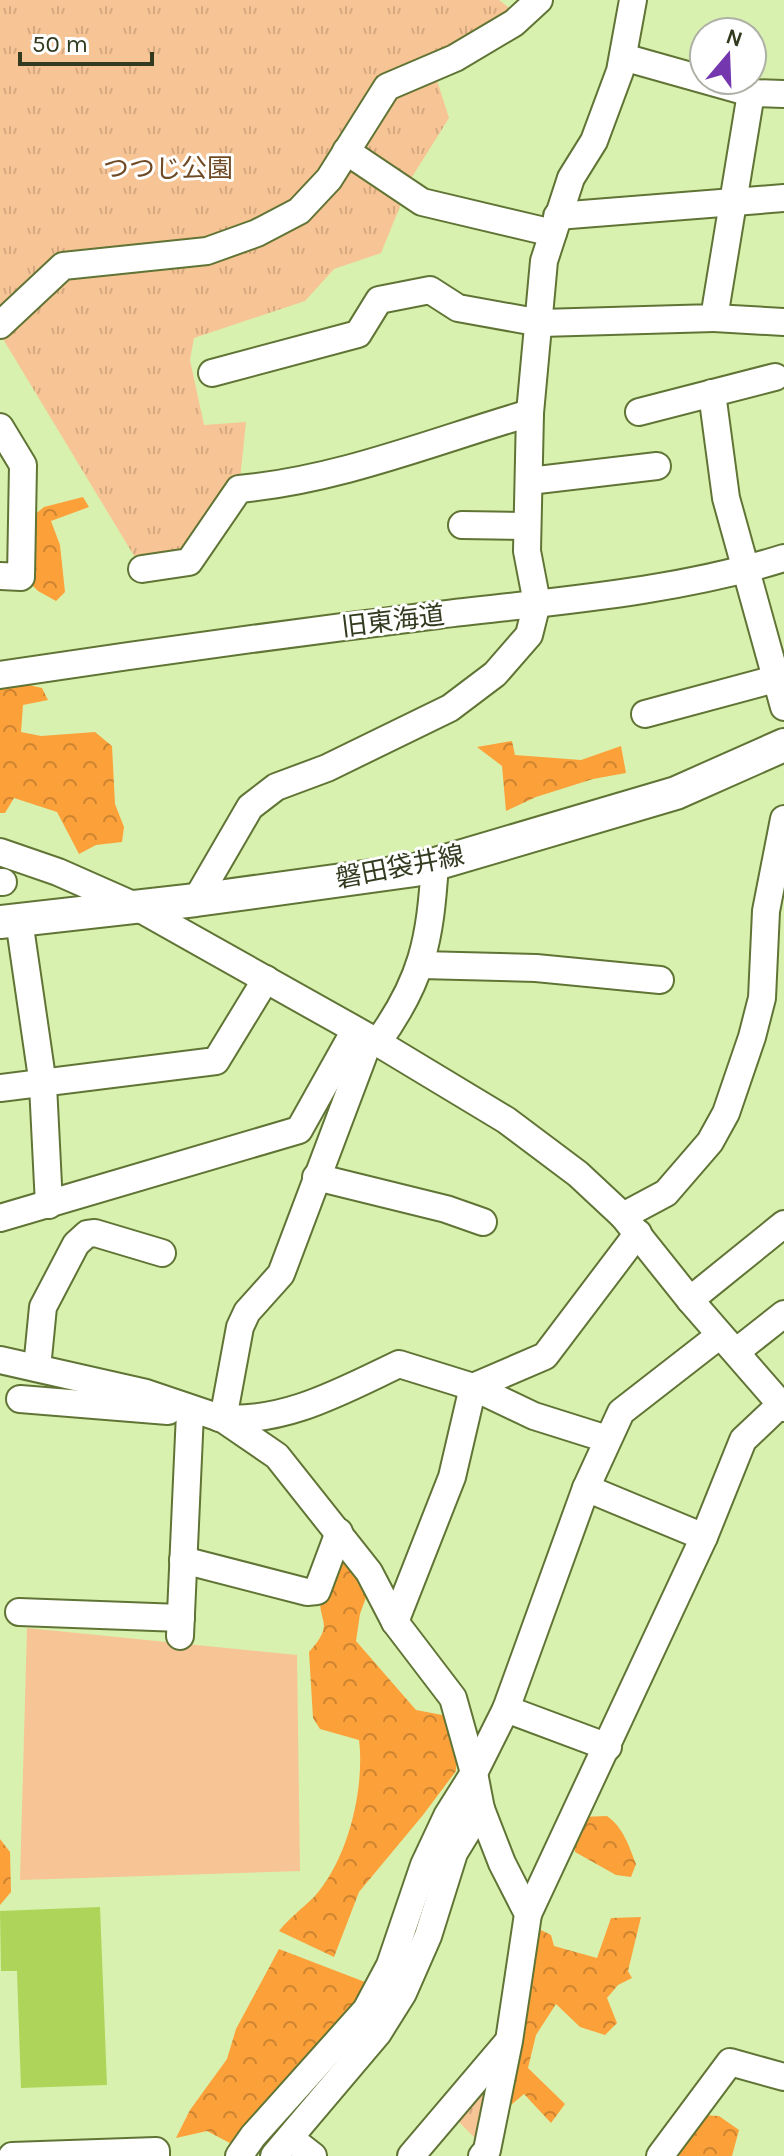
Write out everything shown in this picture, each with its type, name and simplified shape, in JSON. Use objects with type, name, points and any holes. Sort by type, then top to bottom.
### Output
[{"type":"main road","name":"磐田袋井線","points":[[9,921],[196,900],[415,870],[676,793],[784,745]]},
{"type":"street","points":[[0,325],[63,266],[207,251],[257,233],[299,211],[329,179],[387,87],[455,58],[514,23],[539,0]]},
{"type":"street","points":[[196,900],[250,807],[276,787],[327,768],[450,708],[495,674],[529,635],[537,603],[527,551],[530,413],[541,323],[544,261],[571,178],[594,141],[620,71],[633,0]]},
{"type":"street","points":[[623,57],[688,75]]},
{"type":"street","points":[[714,318],[750,96]]},
{"type":"street","points":[[346,151],[422,202],[555,225],[733,201],[784,198]]},
{"type":"street","points":[[212,373],[358,334],[379,300],[430,290],[458,308],[541,323],[714,318],[784,322]]},
{"type":"street","points":[[639,412],[775,377]]},
{"type":"street","points":[[712,393],[726,498],[784,707]]},
{"type":"street","points":[[142,569],[189,562],[239,489],[329,475],[530,413]]},
{"type":"street","points":[[0,427],[23,465],[21,577],[0,576]]},
{"type":"street","points":[[529,481],[657,466]]},
{"type":"street","points":[[462,525],[527,526]]},
{"type":"street","name":"旧東海道","points":[[0,675],[220,642],[649,590],[745,570],[784,558]]},
{"type":"street","points":[[645,714],[775,679]]},
{"type":"street","points":[[473,1387],[545,1356],[630,1224],[666,1193],[710,1142],[726,1113],[762,998],[766,911],[784,819]]},
{"type":"street","points":[[0,852],[58,872],[135,906],[368,1037],[506,1120],[578,1174],[630,1224],[690,1300],[782,1406],[743,1440],[704,1537],[528,1914],[509,2041],[487,2150],[482,2156]]},
{"type":"street","points":[[0,1218],[299,1130],[368,1037],[401,1010],[421,965],[431,920],[435,864]]},
{"type":"street","points":[[9,921],[43,1085],[49,1205]]},
{"type":"street","points":[[421,965],[536,968],[660,980]]},
{"type":"street","points":[[0,1088],[216,1061],[266,979]]},
{"type":"street","points":[[223,1419],[240,1327],[247,1312],[281,1274],[368,1037]]},
{"type":"street","points":[[316,1177],[446,1209],[483,1222]]},
{"type":"street","points":[[690,1300],[784,1224]]},
{"type":"street","points":[[162,1253],[95,1233],[87,1234],[76,1244],[43,1307],[19,1364],[10,1399],[190,1413],[223,1419],[262,1416],[305,1408],[399,1364],[473,1387],[534,1416],[607,1439]]},
{"type":"street","points":[[239,2156],[253,2136],[366,2010],[390,1965],[424,1865],[506,1709],[586,1488],[621,1412],[729,1343],[784,1314]]},
{"type":"street","points":[[19,1364],[146,1393],[223,1419],[277,1456],[369,1572],[395,1622],[453,1698],[481,1809],[502,1863],[528,1914]]},
{"type":"street","points":[[395,1622],[452,1477],[473,1387]]},
{"type":"street","points":[[19,1612],[180,1627],[190,1413]]},
{"type":"street","points":[[586,1488],[704,1537]]},
{"type":"street","points":[[183,1560],[307,1592],[317,1591],[339,1532]]},
{"type":"street","points":[[506,1709],[608,1747]]},
{"type":"street","points":[[313,2156],[282,2147],[378,2033],[403,1993],[428,1936],[454,1853],[481,1809]]},
{"type":"street","points":[[411,2156],[509,2041]]},
{"type":"street","points":[[660,2156],[730,2062],[784,2077]]},
{"type":"street","points":[[318,2063],[338,2082]]},
{"type":"street","points":[[12,2156],[156,2151],[156,2156]]},
{"type":"green space","name":"つつじ公園","points":[[0,0],[499,0],[521,17],[433,68],[449,118],[412,177],[381,253],[334,269],[305,301],[194,338],[190,360],[204,425],[246,422],[239,489],[189,562],[142,569],[0,334]]},
{"type":"green space","points":[[83,497],[89,507],[51,521],[60,545],[65,592],[56,601],[38,591],[27,580],[34,515],[44,507]]},
{"type":"green space","points":[[29,685],[42,688],[48,700],[23,705],[21,732],[41,736],[95,732],[112,746],[115,804],[124,827],[122,842],[96,845],[79,854],[57,812],[14,798],[5,813],[0,813],[0,688]]},
{"type":"green space","points":[[512,741],[515,755],[581,760],[621,746],[626,773],[593,779],[536,797],[506,811],[502,766],[477,747]]},
{"type":"green space","points":[[339,1532],[373,1578],[360,1614],[356,1641],[416,1710],[458,1718],[456,1771],[359,1892],[334,1957],[279,1931],[326,1882],[345,1844],[356,1801],[359,1740],[320,1729],[313,1718],[309,1652],[324,1628],[321,1594]]},
{"type":"green space","points":[[27,1628],[297,1655],[300,1871],[20,1880]]},
{"type":"green space","points":[[607,1816],[621,1831],[631,1850],[636,1864],[631,1877],[616,1875],[575,1852],[573,1833],[580,1817]]},
{"type":"green space","points":[[0,1839],[10,1852],[11,1892],[0,1905]]},
{"type":"green space","points":[[641,1917],[628,1971],[632,1978],[618,1985],[607,1998],[617,2023],[605,2035],[580,2027],[556,2004],[536,2035],[528,2068],[565,2104],[551,2123],[524,2094],[499,2115],[535,1938],[541,1930],[551,1935],[554,1946],[597,1958],[611,1918]]},
{"type":"green space","points":[[279,1949],[378,1987],[243,2150],[207,2131],[176,2138],[190,2110],[227,2059],[236,2029]]},
{"type":"green space","points":[[509,2041],[487,2150],[449,2112]]},
{"type":"green space","points":[[702,2115],[719,2116],[739,2130],[732,2156],[670,2156]]},
{"type":"shaded area","points":[[100,1907],[107,2085],[21,2088],[17,1971],[1,1971],[0,1911]]}]
